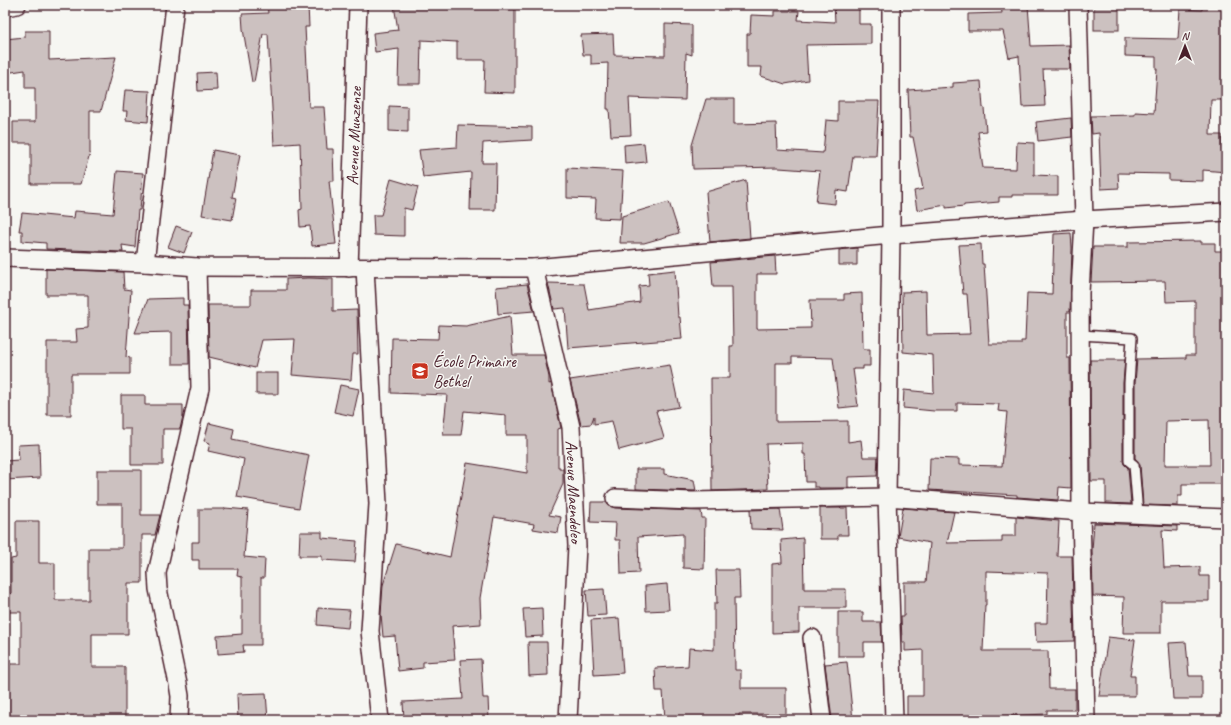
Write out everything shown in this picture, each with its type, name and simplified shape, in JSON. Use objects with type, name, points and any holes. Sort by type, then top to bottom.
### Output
[{"type":"street","points":[[5,7],[17,5]]},
{"type":"street","points":[[145,263],[175,5]]},
{"type":"street","name":"Avenue Munzenze","points":[[358,5],[357,268],[378,504],[370,631],[380,720]]},
{"type":"street","points":[[891,5],[891,235],[887,497],[894,720]]},
{"type":"street","points":[[1078,5],[1084,220],[1080,293],[1080,512],[1086,720]]},
{"type":"street","points":[[5,258],[145,263],[197,267],[534,268],[891,235],[1084,220],[1226,212]]},
{"type":"street","points":[[178,720],[180,696],[158,588],[157,573],[200,388],[197,267]]},
{"type":"street","name":"Avenue Maendeleo","points":[[534,268],[570,427],[577,546],[568,720]]},
{"type":"street","points":[[614,498],[692,501],[887,497],[1080,512],[1226,518]]},
{"type":"street","points":[[812,638],[822,720]]},
{"type":"lane","points":[[1080,335],[1132,338],[1129,383],[1128,461],[1134,465],[1138,514]]},
{"type":"building","points":[[267,5],[308,5],[309,27],[305,27],[309,107],[324,107],[327,149],[333,149],[334,181],[329,181],[336,244],[312,246],[310,226],[300,227],[299,210],[302,209],[300,143],[274,145],[268,34],[263,34],[254,82],[252,82],[242,14],[268,13]]},
{"type":"building","points":[[394,5],[466,5],[467,8],[515,9],[515,93],[484,92],[485,60],[457,60],[457,42],[421,40],[420,84],[398,84],[399,49],[375,52],[373,33],[398,30]]},
{"type":"building","points":[[834,5],[859,5],[859,24],[871,24],[871,44],[806,45],[808,80],[785,84],[761,76],[762,67],[747,67],[747,34],[750,34],[751,15],[775,16],[775,11],[799,11],[798,20],[835,22]]},
{"type":"building","points":[[1001,5],[1028,5],[1031,46],[1069,45],[1070,69],[1043,69],[1045,106],[1022,107],[1019,56],[1009,58],[1003,31],[968,31],[968,14],[1002,13]]},
{"type":"building","points":[[1094,5],[1119,5],[1119,30],[1094,30]]},
{"type":"building","points":[[1202,5],[1226,5],[1226,100],[1211,100],[1210,135],[1222,135],[1222,150],[1226,151],[1226,172],[1203,170],[1203,181],[1169,180],[1169,174],[1118,173],[1119,188],[1101,189],[1099,133],[1092,134],[1091,116],[1135,115],[1135,112],[1154,113],[1157,69],[1156,57],[1125,56],[1125,38],[1178,39],[1180,9],[1202,10]]},
{"type":"building","points":[[665,24],[692,25],[692,55],[686,53],[685,100],[629,98],[631,135],[611,136],[609,109],[607,109],[608,63],[591,64],[591,55],[583,55],[581,35],[613,34],[614,55],[665,56]]},
{"type":"building","points":[[25,31],[49,31],[49,60],[116,57],[101,111],[90,111],[90,153],[81,184],[31,184],[31,143],[13,143],[13,122],[35,122],[35,88],[25,88],[25,70],[5,73],[5,39],[25,37]]},
{"type":"building","points":[[216,72],[217,90],[198,91],[197,73]]},
{"type":"building","points":[[981,81],[986,131],[978,132],[983,168],[1016,169],[1017,142],[1034,143],[1034,175],[1058,176],[1058,195],[1012,195],[1012,197],[999,197],[999,202],[946,208],[946,205],[917,210],[914,191],[923,189],[913,137],[910,137],[908,90],[953,87],[953,83]]},
{"type":"building","points":[[125,90],[150,91],[148,122],[126,120],[127,111],[123,111]]},
{"type":"building","points":[[706,99],[734,99],[734,124],[776,123],[777,150],[823,153],[826,120],[838,121],[838,101],[879,101],[876,156],[853,156],[848,192],[836,190],[835,204],[816,202],[820,171],[778,167],[693,169],[692,145]]},
{"type":"building","points":[[389,106],[408,107],[408,132],[389,131]]},
{"type":"building","points":[[1071,118],[1072,137],[1038,141],[1036,122]]},
{"type":"building","points":[[458,125],[532,127],[532,140],[483,143],[482,163],[496,163],[495,210],[470,210],[471,172],[423,177],[419,150],[457,147]]},
{"type":"building","points":[[644,143],[646,162],[625,164],[624,145]]},
{"type":"building","points":[[213,150],[240,155],[232,197],[236,198],[232,220],[202,215]]},
{"type":"building","points":[[567,168],[623,171],[620,219],[595,218],[596,199],[567,198]]},
{"type":"building","points":[[117,171],[143,173],[135,247],[122,245],[123,252],[46,249],[46,243],[22,241],[22,231],[19,231],[22,213],[74,218],[75,211],[113,214]]},
{"type":"building","points":[[391,179],[418,187],[412,210],[404,208],[404,236],[374,235],[373,215],[381,215]]},
{"type":"building","points":[[746,180],[750,238],[710,242],[706,192]]},
{"type":"building","points":[[669,202],[679,233],[644,243],[620,243],[622,216]]},
{"type":"building","points":[[176,226],[192,232],[184,253],[168,247]]},
{"type":"building","points":[[1071,233],[1070,312],[1067,312],[1067,358],[1070,358],[1071,488],[1059,487],[1058,500],[1017,497],[1017,495],[929,490],[930,458],[959,459],[959,465],[1002,466],[1007,412],[998,411],[999,404],[957,403],[957,411],[934,411],[903,408],[904,390],[934,393],[933,355],[903,352],[902,292],[926,291],[927,335],[970,334],[967,294],[963,294],[959,245],[981,244],[982,264],[984,264],[989,344],[1021,344],[1021,341],[1025,341],[1027,293],[1052,294],[1054,234]]},
{"type":"building","points":[[1201,241],[1201,243],[1215,243],[1215,251],[1226,251],[1226,484],[1182,484],[1182,496],[1178,496],[1178,506],[1143,505],[1140,465],[1135,458],[1135,383],[1137,359],[1186,358],[1186,355],[1195,355],[1195,301],[1166,302],[1165,281],[1091,282],[1093,247],[1128,247],[1128,242]],"holes":[[[1209,420],[1210,465],[1165,465],[1166,421]]]},
{"type":"building","points":[[857,248],[857,265],[839,265],[839,250]]},
{"type":"building","points":[[775,256],[776,274],[757,274],[757,329],[811,328],[810,300],[844,300],[844,294],[862,293],[863,349],[870,349],[870,366],[863,366],[863,369],[853,369],[858,406],[839,408],[833,358],[792,357],[792,363],[776,363],[776,422],[848,421],[848,442],[861,440],[863,457],[878,457],[877,476],[848,477],[848,488],[814,487],[814,482],[806,482],[803,443],[766,444],[768,489],[712,491],[711,378],[730,378],[730,346],[733,346],[732,287],[713,287],[711,262]]},
{"type":"building","points":[[46,269],[123,272],[124,289],[131,290],[126,357],[130,358],[130,374],[71,374],[71,415],[47,415],[47,342],[77,342],[76,329],[88,328],[88,295],[46,295]]},
{"type":"building","points":[[675,270],[678,317],[680,317],[682,339],[568,348],[565,308],[554,309],[548,283],[584,284],[589,310],[640,302],[639,286],[649,285],[648,273]]},
{"type":"building","points":[[286,279],[333,279],[333,311],[357,310],[358,354],[353,354],[351,380],[292,375],[295,339],[262,340],[255,368],[209,357],[208,305],[251,305],[251,290],[286,290]]},
{"type":"building","points":[[527,284],[534,311],[498,314],[496,287]]},
{"type":"building","points":[[183,298],[183,305],[188,305],[189,364],[172,364],[172,332],[135,333],[148,299]]},
{"type":"building","points":[[510,316],[513,355],[544,355],[549,384],[551,383],[561,428],[558,429],[558,467],[563,469],[563,484],[549,515],[561,517],[558,533],[533,529],[534,524],[494,517],[480,598],[481,624],[452,626],[455,660],[423,662],[423,668],[398,671],[395,636],[383,637],[381,614],[383,585],[396,544],[450,557],[467,463],[527,473],[527,435],[506,435],[506,415],[464,411],[461,435],[443,435],[447,395],[391,393],[392,338],[438,339],[439,325],[466,326]]},
{"type":"building","points":[[1090,360],[1125,360],[1123,383],[1123,461],[1128,468],[1131,504],[1106,503],[1106,481],[1091,481]]},
{"type":"building","points":[[670,365],[679,407],[656,411],[664,438],[619,450],[612,421],[594,424],[594,416],[591,424],[581,425],[570,380]]},
{"type":"building","points":[[256,373],[278,373],[278,394],[256,394]]},
{"type":"building","points":[[340,385],[359,389],[353,416],[334,412]]},
{"type":"building","points":[[121,395],[145,395],[145,405],[183,405],[183,416],[180,429],[163,429],[163,465],[131,465],[131,429],[121,429]]},
{"type":"building","points":[[209,423],[234,429],[232,439],[309,455],[299,508],[237,497],[244,459],[208,451],[210,443],[204,441]]},
{"type":"building","points":[[39,444],[40,478],[5,480],[5,461],[19,460],[18,445]]},
{"type":"building","points":[[636,469],[664,469],[664,474],[694,480],[696,491],[636,489]]},
{"type":"building","points":[[97,470],[141,470],[141,515],[160,515],[155,535],[142,535],[142,583],[128,583],[128,634],[92,634],[92,667],[125,667],[125,720],[7,720],[5,664],[21,664],[21,612],[5,612],[5,594],[11,594],[11,559],[16,558],[16,521],[39,521],[39,563],[55,563],[55,600],[89,600],[89,548],[122,548],[122,504],[97,504]]},
{"type":"building","points":[[591,502],[606,502],[609,506],[615,508],[701,511],[702,518],[705,518],[704,569],[683,568],[683,534],[638,537],[639,573],[621,574],[620,540],[615,540],[616,523],[590,522]]},
{"type":"building","points":[[225,508],[248,510],[244,557],[265,559],[264,578],[261,578],[261,645],[243,645],[244,652],[218,654],[217,636],[242,634],[242,577],[237,576],[238,569],[199,569],[199,560],[192,560],[192,542],[199,542],[199,509]]},
{"type":"building","points":[[820,508],[847,508],[848,535],[838,535],[838,539],[820,539]]},
{"type":"building","points":[[903,508],[954,512],[947,543],[1002,542],[1002,536],[1016,536],[1016,517],[1059,521],[1057,556],[1072,556],[1074,641],[1036,642],[1035,623],[1047,623],[1048,573],[986,571],[986,605],[983,651],[1048,651],[1049,689],[1075,689],[1075,710],[1047,710],[1047,714],[1003,716],[907,716],[907,696],[923,696],[923,650],[905,651],[905,642],[902,642],[901,616],[904,616],[904,582],[926,582],[930,543],[898,537]]},
{"type":"building","points":[[780,509],[783,530],[751,529],[750,510]]},
{"type":"building","points":[[1094,523],[1177,526],[1177,531],[1162,530],[1164,568],[1200,567],[1200,576],[1209,576],[1209,601],[1161,601],[1161,633],[1123,633],[1124,597],[1093,596],[1092,550]]},
{"type":"building","points":[[300,532],[322,532],[322,538],[357,541],[355,562],[322,560],[322,556],[299,556]]},
{"type":"building","points":[[803,538],[804,589],[846,589],[846,608],[799,608],[799,632],[772,633],[772,564],[782,563],[781,540]]},
{"type":"building","points":[[716,570],[739,570],[740,598],[734,598],[735,670],[741,670],[741,688],[786,688],[786,714],[739,714],[739,720],[665,720],[663,691],[656,691],[655,668],[688,666],[689,648],[714,650],[714,603],[717,603]]},
{"type":"building","points":[[667,584],[669,610],[646,611],[645,586]]},
{"type":"building","points":[[604,589],[606,615],[588,616],[586,590]]},
{"type":"building","points":[[318,608],[350,610],[348,628],[317,625]]},
{"type":"building","points":[[542,608],[543,636],[525,637],[523,609]]},
{"type":"building","points":[[838,612],[863,612],[863,622],[881,622],[882,642],[864,642],[864,656],[838,656]]},
{"type":"building","points":[[619,618],[623,673],[594,675],[591,620]]},
{"type":"building","points":[[1108,637],[1135,640],[1130,676],[1135,676],[1135,696],[1099,696]]},
{"type":"building","points":[[528,642],[547,642],[548,675],[529,676]]},
{"type":"building","points":[[1186,642],[1189,676],[1202,676],[1202,699],[1173,699],[1169,643]]},
{"type":"building","points":[[481,659],[483,698],[488,698],[489,720],[404,720],[403,702],[463,699],[460,660]]},
{"type":"building","points":[[847,662],[853,720],[832,720],[825,664]]},
{"type":"building","points":[[266,693],[268,720],[238,720],[237,694]]},
{"type":"place","name":"École Primaire Bethel","points":[[420,371]]}]
